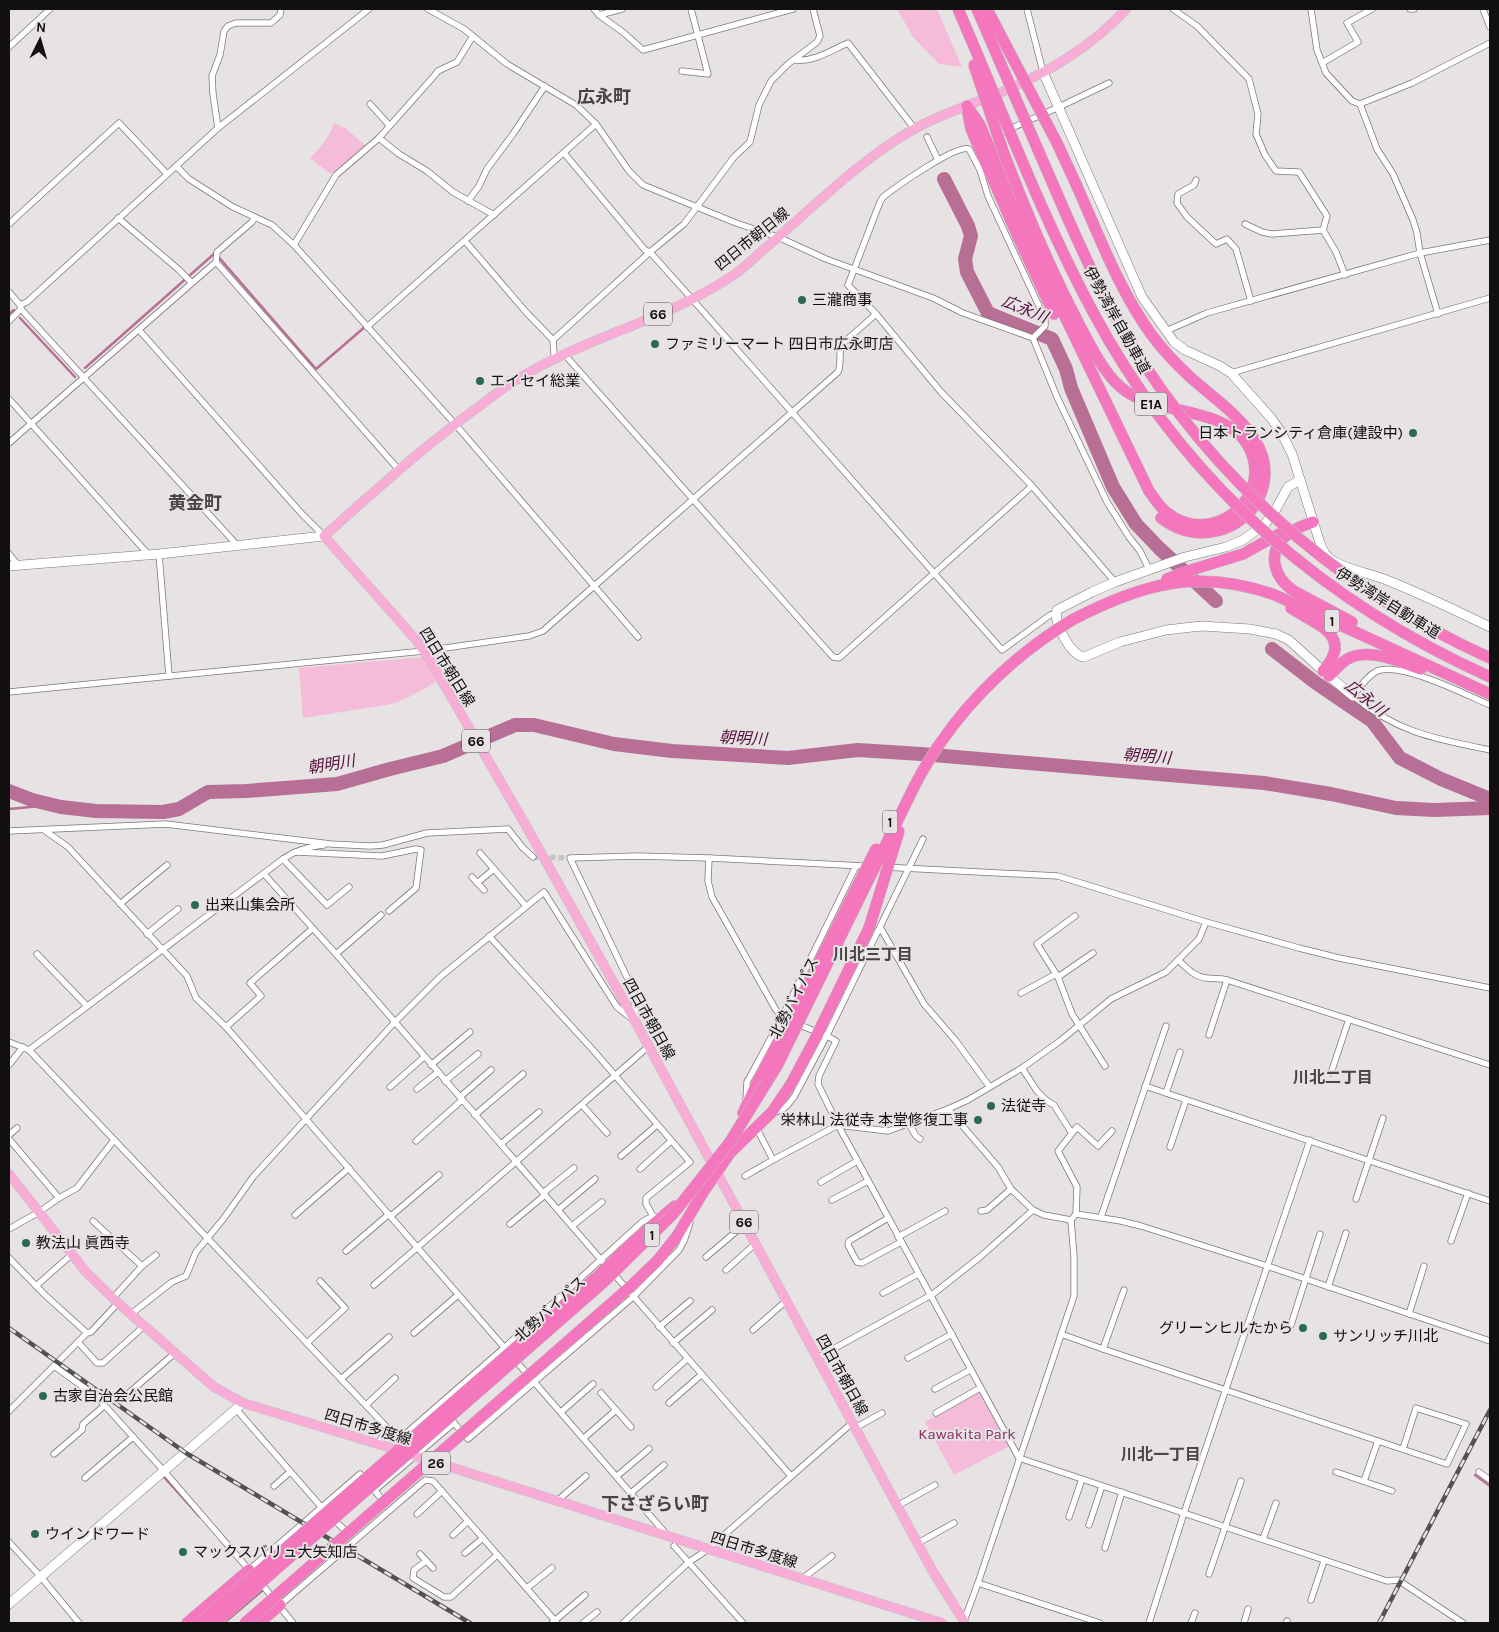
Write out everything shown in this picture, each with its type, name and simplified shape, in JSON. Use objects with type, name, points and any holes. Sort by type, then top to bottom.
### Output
[{"type":"highway","points":[[951,9],[976,68],[1004,154],[1053,272],[1090,344],[1112,378],[1125,391],[1134,396],[1161,406],[1209,418],[1230,428],[1246,444],[1251,455],[1254,476],[1248,497],[1233,515],[1225,520],[1204,525],[1184,522],[1165,512],[1149,491],[1027,238],[980,125],[967,106]]},
{"type":"highway","name":"伊勢湾岸自動車道","points":[[958,9],[1030,178],[1076,278],[1116,353],[1164,423],[1222,491],[1298,562],[1367,611],[1404,634],[1490,677]]},
{"type":"highway","name":"伊勢湾岸自動車道","points":[[977,9],[1088,263],[1133,347],[1179,414],[1260,506],[1316,553],[1363,588],[1420,624],[1490,658]]},
{"type":"highway","points":[[967,106],[984,168],[1135,479],[1154,510],[1178,529],[1197,533],[1220,530],[1240,521],[1254,506],[1262,490],[1265,471],[1262,452],[1258,443],[1235,416],[1174,361],[1151,333],[1133,306],[1057,143],[987,9]]},
{"type":"highway","points":[[1313,522],[1299,527],[1286,535],[1277,548],[1275,563],[1278,577],[1294,591],[1402,648],[1427,665]]},
{"type":"highway","name":"1","points":[[1180,578],[1199,568],[1243,554],[1283,532],[1313,522]]},
{"type":"highway","points":[[1180,578],[1240,588],[1271,598],[1330,634],[1336,642],[1336,651],[1326,674]]},
{"type":"highway","name":"北勢バイパス","points":[[215,1623],[606,1280],[673,1214],[730,1142],[778,1064],[923,769],[947,733],[972,702],[1006,668],[1038,641],[1072,620],[1105,603],[1180,578]]},
{"type":"highway","name":"1","points":[[1210,582],[1241,585],[1275,595],[1490,694]]},
{"type":"highway","name":"1","points":[[1326,674],[1347,659],[1360,654],[1367,654],[1451,677]]},
{"type":"highway","name":"1","points":[[245,1623],[615,1300],[658,1260],[677,1236],[746,1107],[897,807],[920,768],[947,733]]},
{"type":"highway","name":"1","points":[[200,1623],[599,1275],[656,1217],[686,1196],[772,1112],[791,1084],[816,1037],[869,928],[901,825],[923,769]]},
{"type":"highway","points":[[187,1623],[249,1570]]},
{"type":"highway","points":[[259,1623],[280,1605]]},
{"type":"main road","name":"四日市朝日線","points":[[965,1622],[918,1543],[649,1046],[525,824],[426,654],[324,536],[454,424],[517,379],[561,357],[692,299],[736,274],[872,157],[914,128],[1003,92],[1079,52],[1111,26],[1126,9]]},
{"type":"main road","name":"四日市多度線","points":[[9,1174],[86,1272],[116,1301],[214,1387],[243,1403],[942,1623]]},
{"type":"street","points":[[9,48],[50,9]]},
{"type":"street","points":[[218,128],[212,76],[220,55],[226,29],[236,23],[271,23],[280,15],[281,9]]},
{"type":"street","points":[[9,321],[21,307],[218,128],[369,9]]},
{"type":"street","points":[[428,9],[464,29],[497,57],[576,105],[596,124],[636,179],[643,185],[697,208],[778,237],[826,259],[933,298],[963,313],[1033,338],[1057,397],[1107,502],[1140,551],[1149,569]]},
{"type":"street","points":[[594,9],[643,50],[793,9]]},
{"type":"street","points":[[599,15],[622,9]]},
{"type":"street","points":[[682,71],[708,74],[691,9]]},
{"type":"street","points":[[553,340],[650,252],[684,224],[734,157],[750,142],[759,105],[772,81],[788,64],[796,60],[817,42],[820,36],[813,9]]},
{"type":"street","points":[[1027,9],[1043,72],[1142,297],[1166,331],[1185,350],[1231,373],[1272,418],[1292,454],[1322,549],[1331,559],[1340,564],[1407,588],[1490,627]]},
{"type":"street","points":[[1173,9],[1198,26],[1249,79],[1258,114],[1256,134],[1265,155],[1276,171],[1299,172],[1328,216],[1324,230],[1336,252],[1344,275]]},
{"type":"street","points":[[1311,9],[1317,50],[1326,73],[1352,101],[1360,104],[1412,82],[1490,43]]},
{"type":"street","points":[[1322,63],[1358,42],[1347,23],[1372,9]]},
{"type":"street","points":[[1483,9],[1490,27]]},
{"type":"street","points":[[294,245],[336,175],[378,138],[438,71],[457,62],[473,36]]},
{"type":"street","points":[[796,60],[804,61],[817,57],[848,43],[914,128]]},
{"type":"street","points":[[996,134],[1109,83]]},
{"type":"street","points":[[468,201],[544,86]]},
{"type":"street","points":[[370,104],[389,125]]},
{"type":"street","points":[[1360,104],[1377,149],[1393,174],[1413,220],[1420,253],[1438,314]]},
{"type":"street","points":[[9,224],[119,123],[167,174]]},
{"type":"street","points":[[365,326],[465,241],[492,214],[596,124]]},
{"type":"street","points":[[927,137],[938,160]]},
{"type":"street","points":[[378,138],[468,201],[492,214]]},
{"type":"street","points":[[1033,338],[1045,326],[1045,319],[988,196],[984,168],[969,149],[966,148],[938,160],[883,197],[848,285],[876,314],[941,392],[1032,486],[1115,582]]},
{"type":"street","points":[[565,152],[646,250],[650,252],[692,299],[1002,650],[1050,614],[1056,614]]},
{"type":"street","points":[[176,166],[189,179],[237,210],[272,225],[294,245],[454,424],[638,637]]},
{"type":"street","points":[[1196,180],[1194,185],[1178,194],[1177,203],[1187,217],[1216,244],[1226,239],[1236,249],[1251,301]]},
{"type":"street","points":[[118,218],[189,280]]},
{"type":"street","points":[[9,443],[139,330],[189,280],[216,258],[255,218]]},
{"type":"street","points":[[1245,224],[1262,232],[1272,234],[1324,230]]},
{"type":"street","points":[[1166,331],[1207,313],[1420,253],[1490,240]]},
{"type":"street","points":[[465,241],[526,312],[553,340],[553,348],[693,499],[833,657],[839,658],[1032,486]]},
{"type":"street","points":[[216,258],[399,470]]},
{"type":"street","points":[[9,292],[237,545]]},
{"type":"street","points":[[1231,373],[1490,298]]},
{"type":"street","points":[[9,692],[426,654],[529,636],[543,631],[838,372],[840,369],[842,344],[876,314]]},
{"type":"street","points":[[139,330],[301,513],[324,536]]},
{"type":"street","points":[[9,399],[148,554]]},
{"type":"street","points":[[1300,480],[1288,487],[1270,517],[1251,536],[1226,547],[1149,569],[1115,582],[1057,610],[1058,623],[1072,649],[1080,657],[1089,656],[1107,647],[1149,634],[1201,626],[1233,627],[1283,636],[1369,710],[1400,727],[1436,738],[1490,750]]},
{"type":"street","points":[[9,554],[13,566],[159,554],[324,536]]},
{"type":"street","points":[[159,554],[169,676]]},
{"type":"street","points":[[1353,696],[1370,675],[1386,668],[1415,674],[1490,705]]},
{"type":"street","points":[[9,831],[166,824],[331,844],[383,846],[427,832],[508,829],[533,857]]},
{"type":"street","points":[[44,830],[68,847],[187,976],[196,998],[226,1027],[669,1537]]},
{"type":"street","points":[[772,1112],[780,1111],[790,1102],[827,1035],[923,839]]},
{"type":"street","points":[[9,1065],[26,1048],[87,1006],[283,859],[304,848],[331,844]]},
{"type":"street","points":[[294,852],[382,856],[416,849],[421,850],[416,888],[389,912]]},
{"type":"street","points":[[480,853],[526,906]]},
{"type":"street","points":[[635,1021],[635,994],[570,858],[638,856],[710,858],[1058,876],[1206,922],[1339,958],[1490,988]]},
{"type":"street","points":[[710,858],[708,881],[712,897],[776,1010],[782,1017],[827,1035],[836,1041],[819,1076],[818,1084],[899,1240],[1019,1458],[1387,1581],[1398,1580],[1463,1623]]},
{"type":"street","points":[[283,859],[327,905],[349,887]]},
{"type":"street","points":[[120,904],[167,865]]},
{"type":"street","points":[[746,1107],[747,1082],[782,1017],[856,866]]},
{"type":"street","points":[[477,883],[494,869]]},
{"type":"street","points":[[264,874],[336,954],[701,1376],[791,1476]]},
{"type":"street","points":[[472,876],[484,890]]},
{"type":"street","points":[[131,1314],[172,1282],[186,1276],[196,1252],[253,1177],[394,1023],[440,976],[544,892],[617,1007],[635,1021]]},
{"type":"street","points":[[147,934],[178,908]]},
{"type":"street","points":[[336,954],[381,915]]},
{"type":"street","points":[[1075,916],[1037,944],[1057,975],[1078,1025],[1105,1066]]},
{"type":"street","points":[[744,1176],[750,1170],[773,1160],[838,1125],[888,1131],[968,1100],[1022,1068],[1060,1041],[1111,999],[1166,972],[1198,939],[1206,922]]},
{"type":"street","points":[[880,927],[924,1004],[956,1041],[990,1086]]},
{"type":"street","points":[[226,1027],[261,996],[250,983],[312,929]]},
{"type":"street","points":[[9,1042],[26,1048],[387,1428],[396,1437],[403,1436],[504,1348],[642,1222],[656,1217],[646,1204],[646,1198],[690,1162],[489,936]]},
{"type":"street","points":[[1021,993],[1057,975],[1093,953]]},
{"type":"street","points":[[37,954],[87,1006]]},
{"type":"street","points":[[1178,960],[1195,975],[1204,978],[1227,980],[1490,1065]]},
{"type":"street","points":[[1209,1035],[1227,980]]},
{"type":"street","points":[[1332,1072],[1349,1019]]},
{"type":"street","points":[[1101,1217],[1166,1026]]},
{"type":"street","points":[[431,1065],[470,1032]]},
{"type":"street","points":[[374,1285],[649,1046]]},
{"type":"street","points":[[1166,1093],[1180,1052]]},
{"type":"street","points":[[446,1081],[478,1054]]},
{"type":"street","points":[[390,1087],[424,1057]]},
{"type":"street","points":[[1022,1068],[1037,1091],[1054,1105],[1071,1132]]},
{"type":"street","points":[[416,1141],[491,1070]]},
{"type":"street","points":[[417,1089],[438,1072]]},
{"type":"street","points":[[475,1115],[523,1074]]},
{"type":"street","points":[[1145,1086],[1490,1201]]},
{"type":"street","points":[[1170,1147],[1186,1100]]},
{"type":"street","points":[[582,1105],[607,1133]]},
{"type":"street","points":[[948,1109],[998,1167],[1011,1190],[1033,1210],[1044,1215],[1071,1220]]},
{"type":"street","points":[[501,1144],[539,1112]]},
{"type":"street","points":[[1356,1199],[1383,1118]]},
{"type":"street","points":[[909,1124],[916,1136],[920,1138]]},
{"type":"street","points":[[621,1156],[657,1125]]},
{"type":"street","points":[[756,1127],[773,1160]]},
{"type":"street","points":[[965,1622],[1074,1296],[1071,1220],[1076,1214],[1077,1187],[1058,1151],[1076,1127],[1098,1146],[1112,1131]]},
{"type":"street","points":[[17,1128],[9,1137],[59,1198]]},
{"type":"street","points":[[9,1229],[77,1188],[114,1140]]},
{"type":"street","points":[[1149,1623],[1184,1513],[1310,1140]]},
{"type":"street","points":[[640,1169],[671,1141]]},
{"type":"street","points":[[821,1182],[857,1161]]},
{"type":"street","points":[[295,1215],[349,1168]]},
{"type":"street","points":[[510,1224],[574,1168]]},
{"type":"street","points":[[346,1251],[439,1175]]},
{"type":"street","points":[[558,1210],[595,1179]]},
{"type":"street","points":[[832,1200],[868,1181]]},
{"type":"street","points":[[981,1212],[987,1210],[1011,1190]]},
{"type":"street","points":[[1451,1241],[1468,1193]]},
{"type":"street","points":[[572,1226],[602,1202]]},
{"type":"street","points":[[439,1404],[468,1439],[633,1297],[679,1250],[687,1232],[693,1209]]},
{"type":"street","points":[[817,1358],[930,1295],[957,1277],[1033,1210]]},
{"type":"street","points":[[888,1218],[849,1241],[848,1245],[858,1262],[862,1263],[946,1211]]},
{"type":"street","points":[[1076,1214],[1101,1217],[1142,1226],[1267,1266],[1490,1342]]},
{"type":"street","points":[[93,1221],[142,1266]]},
{"type":"street","points":[[706,1257],[745,1224]]},
{"type":"street","points":[[1328,1287],[1346,1233]]},
{"type":"street","points":[[1291,1324],[1320,1234]]},
{"type":"street","points":[[726,1270],[756,1243]]},
{"type":"street","points":[[36,1286],[72,1254]]},
{"type":"street","points":[[9,1411],[87,1333],[91,1332],[142,1266],[156,1255]]},
{"type":"street","points":[[9,1258],[87,1333]]},
{"type":"street","points":[[1409,1314],[1424,1266]]},
{"type":"street","points":[[883,1293],[918,1274]]},
{"type":"street","points":[[307,1343],[345,1308],[320,1281]]},
{"type":"street","points":[[1103,1349],[1124,1290]]},
{"type":"street","points":[[414,1333],[458,1295]]},
{"type":"street","points":[[659,1327],[690,1301]]},
{"type":"street","points":[[753,1330],[786,1301]]},
{"type":"street","points":[[673,1343],[712,1310]]},
{"type":"street","points":[[78,1342],[98,1363],[103,1363],[144,1326]]},
{"type":"street","points":[[908,1358],[952,1334]]},
{"type":"street","points":[[1061,1334],[1447,1464],[1466,1424],[1416,1408],[1403,1449]]},
{"type":"street","points":[[340,1379],[389,1337]]},
{"type":"street","points":[[122,1399],[175,1353]]},
{"type":"street","points":[[656,1387],[687,1359]]},
{"type":"street","points":[[54,1366],[97,1398],[164,1471],[280,1605],[293,1623]]},
{"type":"street","points":[[935,1389],[970,1370]]},
{"type":"street","points":[[669,1403],[701,1376]]},
{"type":"street","points":[[366,1405],[395,1378]]},
{"type":"street","points":[[561,1412],[593,1384]]},
{"type":"street","points":[[936,1412],[980,1388]]},
{"type":"street","points":[[601,1393],[631,1427]]},
{"type":"street","points":[[9,1604],[243,1403]]},
{"type":"street","points":[[54,1454],[82,1430],[83,1424],[104,1406]]},
{"type":"street","points":[[236,1410],[321,1508],[355,1539]]},
{"type":"street","points":[[584,1438],[616,1410]]},
{"type":"street","points":[[623,1623],[689,1562],[707,1550],[791,1476],[854,1426],[882,1413]]},
{"type":"street","points":[[375,1490],[454,1423]]},
{"type":"street","points":[[378,1444],[387,1428]]},
{"type":"street","points":[[85,1478],[133,1437]]},
{"type":"street","points":[[1364,1481],[1378,1441]]},
{"type":"street","points":[[617,1476],[649,1449]]},
{"type":"street","points":[[631,1493],[664,1465]]},
{"type":"street","points":[[274,1486],[290,1472]]},
{"type":"street","points":[[1336,1472],[1392,1491]]},
{"type":"street","points":[[1479,1472],[1490,1480]]},
{"type":"street","points":[[249,1570],[360,1474],[390,1509]]},
{"type":"street","points":[[557,1501],[586,1476]]},
{"type":"street","points":[[1069,1517],[1082,1479]]},
{"type":"street","points":[[280,1605],[425,1480],[433,1481],[555,1622],[585,1595]]},
{"type":"street","points":[[1209,1574],[1241,1481]]},
{"type":"street","points":[[898,1506],[935,1485]]},
{"type":"street","points":[[1089,1525],[1102,1486]]},
{"type":"street","points":[[416,1514],[442,1492]]},
{"type":"street","points":[[1104,1548],[1122,1492]]},
{"type":"street","points":[[1263,1539],[1276,1503]]},
{"type":"street","points":[[453,1535],[468,1522]]},
{"type":"street","points":[[918,1543],[954,1523]]},
{"type":"street","points":[[465,1553],[483,1538]]},
{"type":"street","points":[[9,1542],[79,1623]]},
{"type":"street","points":[[674,1546],[743,1623]]},
{"type":"street","points":[[420,1554],[433,1568]]},
{"type":"street","points":[[426,1561],[414,1570],[413,1578],[444,1597],[451,1597],[498,1555]]},
{"type":"street","points":[[802,1580],[832,1556]]},
{"type":"street","points":[[1311,1600],[1324,1560]]},
{"type":"street","points":[[527,1588],[552,1568]]},
{"type":"street","points":[[978,1583],[1100,1623]]},
{"type":"street","points":[[1244,1623],[1248,1609]]},
{"type":"street","points":[[583,1623],[596,1612]]},
{"type":"street","points":[[1191,1623],[1195,1613]]},
{"type":"green space","points":[[897,9],[937,9],[962,67],[939,64],[913,37]]},
{"type":"green space","points":[[334,123],[345,128],[366,146],[333,173],[329,173],[310,158],[324,142]]},
{"type":"green space","points":[[423,657],[436,682],[409,697],[392,704],[303,718],[299,668]]},
{"type":"green space","name":"Kawakita Park","points":[[980,1391],[1010,1446],[954,1475],[925,1422]]},
{"type":"waterway","name":"広永川","points":[[944,179],[968,226],[971,236],[965,259],[967,272],[988,313],[1052,339],[1066,369],[1071,388],[1113,487],[1136,524],[1216,601]]},
{"type":"waterway","points":[[85,368],[215,253],[316,369],[366,326]]},
{"type":"waterway","points":[[9,314],[14,310]]},
{"type":"waterway","points":[[20,318],[75,377]]},
{"type":"waterway","name":"広永川","points":[[1272,649],[1316,683],[1372,721],[1400,758],[1441,779],[1490,799]]},
{"type":"waterway","name":"朝明川","points":[[9,791],[32,800],[61,807],[96,811],[163,812],[179,809],[208,792],[337,784],[443,756],[515,725],[534,725],[614,744],[672,751],[788,758],[858,750],[921,754],[1264,783],[1331,794],[1396,808],[1434,810],[1490,808]]},
{"type":"waterway","points":[[9,809],[52,805]]},
{"type":"waterway","points":[[1475,1475],[1490,1486]]},
{"type":"waterway","points":[[164,1477],[200,1517]]},
{"type":"waterway","points":[[224,1623],[264,1589]]},
{"type":"tunnel","points":[[533,857],[570,858]]},
{"type":"railway","points":[[9,1328],[186,1453],[470,1623]]},
{"type":"railway","points":[[1379,1623],[1490,1410]]},
{"type":"place","name":"三瀧商事","points":[[802,300]]},
{"type":"place","name":"ファミリーマート 四日市広永町店","points":[[655,344]]},
{"type":"place","name":"エイセイ総業","points":[[480,381]]},
{"type":"place","name":"日本トランシティ倉庫(建設中)","points":[[1413,433]]},
{"type":"place","name":"出来山集会所","points":[[195,905]]},
{"type":"place","name":"法従寺","points":[[991,1106]]},
{"type":"place","name":"栄林山 法従寺 本堂修復工事","points":[[978,1120]]},
{"type":"place","name":"教法山 眞西寺","points":[[26,1243]]},
{"type":"place","name":"グリーンヒルたから","points":[[1303,1328]]},
{"type":"place","name":"サンリッチ川北","points":[[1323,1336]]},
{"type":"place","name":"古家自治会公民館","points":[[43,1396]]},
{"type":"place","name":"ウインドワード","points":[[35,1534]]},
{"type":"place","name":"マックスバリュ大矢知店","points":[[183,1552]]},
{"type":"district","name":"広永町","points":[[604,97]]},
{"type":"district","name":"黄金町","points":[[195,503]]},
{"type":"district","name":"川北三丁目","points":[[873,954]]},
{"type":"district","name":"川北二丁目","points":[[1333,1077]]},
{"type":"district","name":"川北一丁目","points":[[1161,1454]]},
{"type":"district","name":"下さざらい町","points":[[655,1504]]}]
